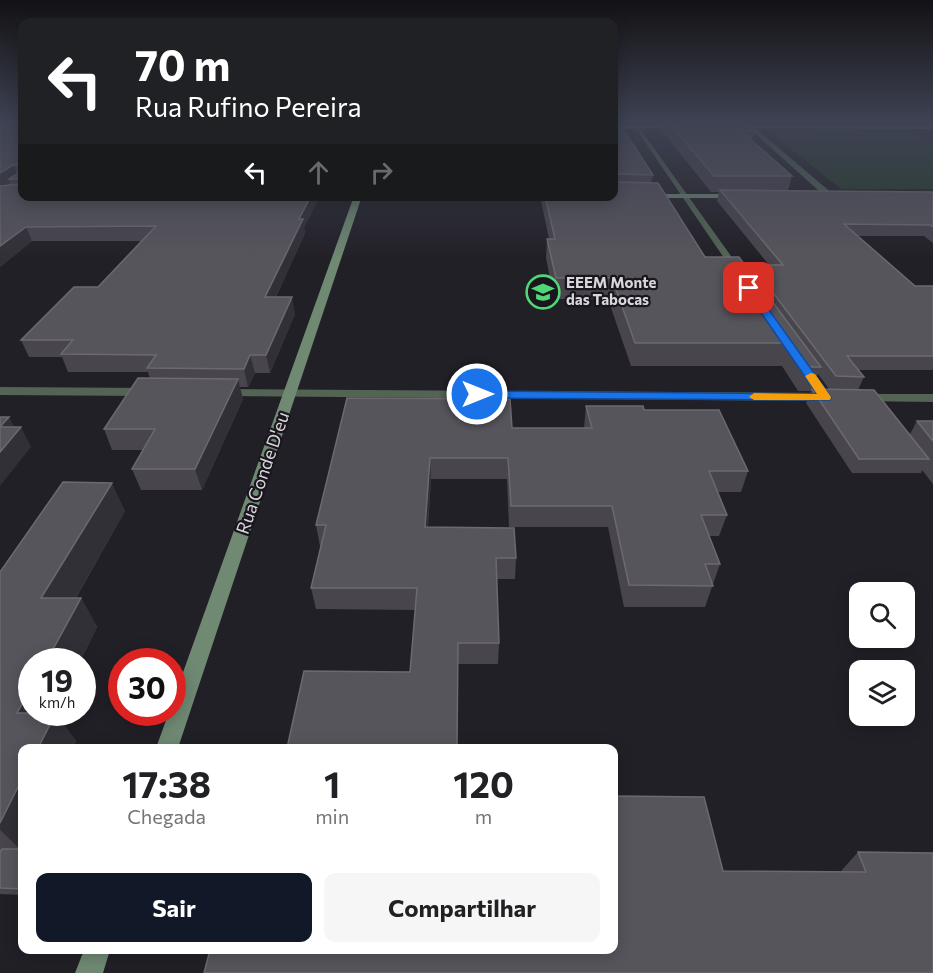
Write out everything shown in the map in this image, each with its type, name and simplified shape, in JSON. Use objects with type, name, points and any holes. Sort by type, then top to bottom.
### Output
[{"type":"main road","points":[[618,196],[748,196]]},
{"type":"main road","points":[[819,196],[842,197]]},
{"type":"main road","name":"Rua Conde D'eu","points":[[168,744],[356,201]]},
{"type":"main road","points":[[89,973],[96,954]]},
{"type":"street","points":[[665,168],[745,282]]},
{"type":"street","points":[[799,168],[831,196]]},
{"type":"street","points":[[0,391],[163,392]]},
{"type":"street","points":[[210,392],[833,395],[933,398]]},
{"type":"green space","points":[[815,168],[933,168],[933,189],[841,189]]},
{"type":"building","points":[[618,168],[649,168],[653,175],[618,174]]},
{"type":"building","points":[[708,168],[783,168],[792,176],[714,176]]},
{"type":"building","points":[[18,173],[18,179],[9,179]]},
{"type":"building","points":[[618,182],[658,183],[705,257],[739,257],[821,367],[807,367],[790,343],[635,343],[612,278],[556,278],[547,239],[555,239],[546,201],[618,201]]},
{"type":"building","points":[[18,184],[18,201],[308,201],[299,219],[303,219],[265,297],[292,297],[266,355],[250,355],[244,369],[147,368],[156,355],[61,354],[73,340],[21,340],[74,287],[98,287],[156,226],[26,227],[0,246],[0,186]]},
{"type":"building","points":[[720,190],[933,192],[933,227],[930,225],[844,224],[915,286],[933,286],[933,356],[847,356],[864,377],[836,376],[752,265],[783,265]]},
{"type":"building","points":[[138,378],[238,379],[195,469],[132,469],[155,429],[104,429]]},
{"type":"building","points":[[812,389],[874,390],[929,459],[859,459]]},
{"type":"building","points":[[347,398],[510,399],[512,428],[592,428],[586,406],[643,406],[644,410],[719,410],[748,471],[709,471],[727,515],[701,515],[720,564],[705,564],[713,586],[629,585],[612,506],[511,506],[508,458],[430,458],[425,527],[514,528],[516,558],[496,558],[499,643],[458,643],[457,744],[288,744],[304,671],[410,672],[417,588],[311,588],[326,525],[316,525]]},
{"type":"building","points":[[0,417],[9,417],[0,427]]},
{"type":"building","points":[[917,421],[933,421],[933,441]]},
{"type":"building","points":[[0,427],[21,427],[0,452]]},
{"type":"building","points":[[63,482],[112,483],[41,598],[81,598],[54,648],[18,648],[18,726],[49,726],[40,744],[18,744],[18,787],[0,823],[0,572]]},
{"type":"building","points":[[618,796],[704,797],[723,871],[866,872],[858,852],[933,853],[933,973],[204,973],[209,954],[618,954]]},
{"type":"building","points":[[2,849],[18,849],[18,889],[0,888],[0,852]]},
{"type":"slow traffic","points":[[754,397],[825,397],[811,376]]},
{"type":"place","name":"EEEM Monte das Tabocas","points":[[543,292]]},
{"type":"route","points":[[477,394],[825,397],[749,288]]}]
